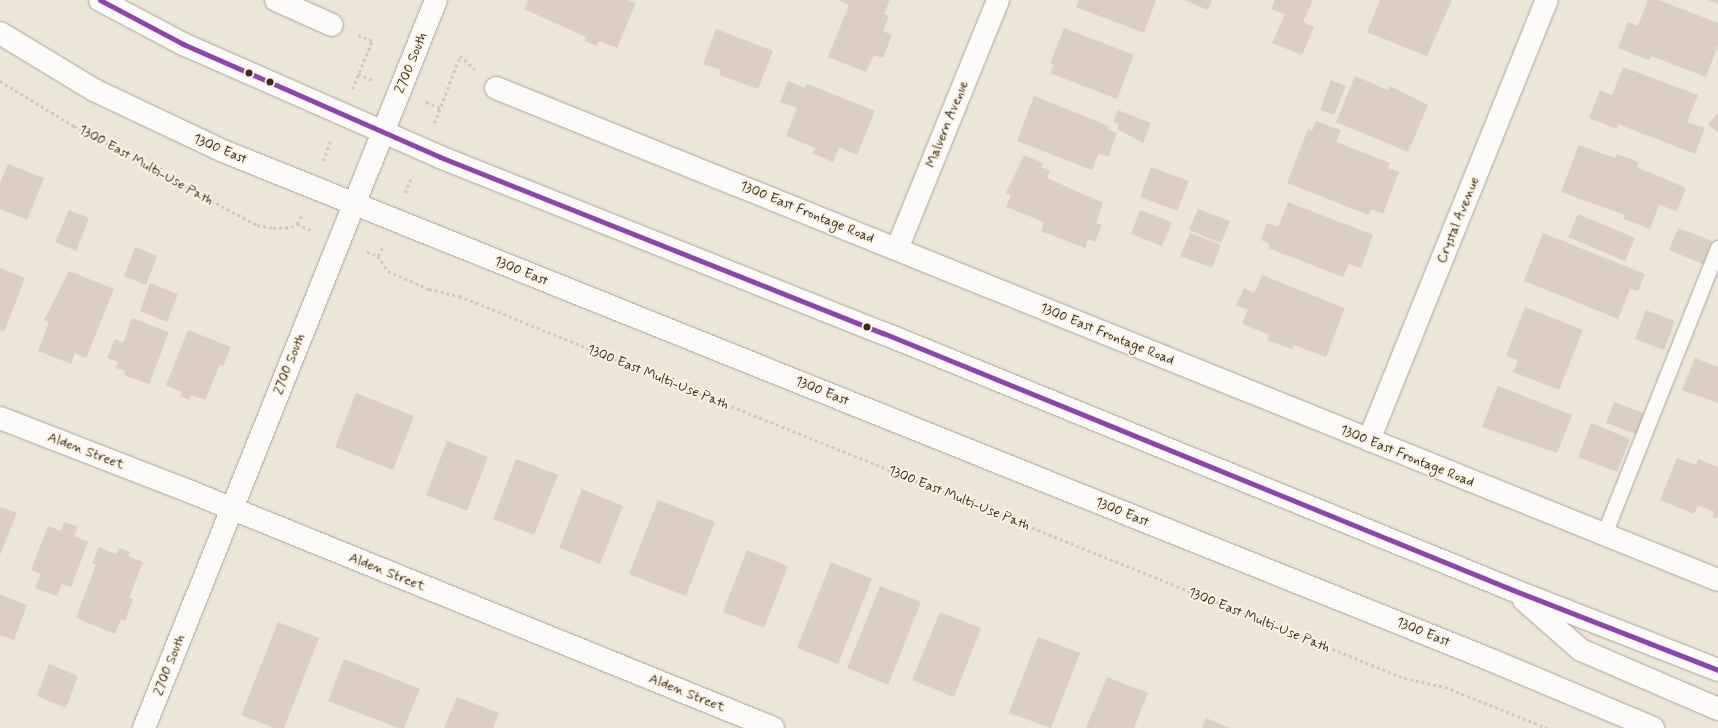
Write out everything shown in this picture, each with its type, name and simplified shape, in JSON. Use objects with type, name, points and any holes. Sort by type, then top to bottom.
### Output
[{"type":"main road","points":[[100,0],[183,44],[423,149],[883,333],[1513,590],[1718,670]]},
{"type":"main road","points":[[276,0],[332,25]]},
{"type":"main road","name":"2700 South","points":[[144,728],[436,0]]},
{"type":"main road","name":"Malvern Avenue","points":[[897,249],[998,0]]},
{"type":"main road","name":"Crystal Avenue","points":[[1369,440],[1547,0]]},
{"type":"main road","name":"1300 East","points":[[0,33],[53,67],[135,111],[223,150],[1483,657],[1653,728]]},
{"type":"main road","name":"1300 East Frontage Road","points":[[496,88],[1718,580]]},
{"type":"main road","name":"Alden Street","points":[[0,418],[231,509],[773,728]]},
{"type":"main road","points":[[1513,590],[1581,650],[1718,709]]},
{"type":"lane","points":[[1604,534],[1718,248]]},
{"type":"path","points":[[313,187],[341,113],[372,41]]},
{"type":"path","points":[[393,219],[460,56]]},
{"type":"path","name":"1300 East Multi-Use Path","points":[[0,81],[74,126],[257,225],[273,228],[291,227],[297,224],[313,187]]},
{"type":"path","name":"1300 East Multi-Use Path","points":[[393,219],[378,256],[388,271],[429,289],[466,299],[1404,678],[1445,687],[1547,728]]},
{"type":"building","points":[[528,0],[628,0],[636,3],[617,48],[599,41],[597,46],[585,41],[586,37],[524,9]]},
{"type":"building","points":[[838,0],[890,0],[884,14],[889,16],[883,31],[892,35],[883,58],[874,55],[866,72],[828,57],[849,5]]},
{"type":"building","points":[[1079,0],[1156,0],[1144,33],[1076,7]]},
{"type":"building","points":[[1184,0],[1212,0],[1208,10]]},
{"type":"building","points":[[1275,0],[1313,0],[1303,22],[1314,27],[1302,55],[1272,43],[1285,14],[1271,9]]},
{"type":"building","points":[[1380,0],[1452,0],[1427,56],[1367,32]]},
{"type":"building","points":[[1648,0],[1659,0],[1718,23],[1718,45],[1706,77],[1651,56],[1649,60],[1618,48],[1628,22],[1638,26]]},
{"type":"building","points":[[1708,0],[1718,0],[1718,4]]},
{"type":"building","points":[[1064,28],[1134,55],[1117,99],[1050,73],[1054,65],[1050,64]]},
{"type":"building","points":[[716,29],[773,51],[758,89],[719,75],[721,70],[703,64]]},
{"type":"building","points":[[1623,67],[1698,95],[1687,122],[1705,128],[1695,154],[1618,124],[1617,129],[1589,118],[1600,90],[1612,95]]},
{"type":"building","points":[[1355,76],[1388,90],[1390,86],[1428,105],[1408,152],[1336,122]]},
{"type":"building","points":[[1331,80],[1346,86],[1334,115],[1320,110]]},
{"type":"building","points":[[788,81],[805,88],[807,84],[875,111],[857,155],[839,147],[833,162],[812,153],[815,148],[786,136],[797,108],[780,102]]},
{"type":"building","points":[[1034,96],[1109,126],[1107,129],[1117,133],[1108,157],[1099,153],[1092,170],[1017,141]]},
{"type":"building","points":[[1118,110],[1151,123],[1143,143],[1117,129],[1119,124],[1113,122]]},
{"type":"building","points":[[1718,112],[1718,132],[1708,125]]},
{"type":"building","points":[[1316,121],[1341,130],[1336,142],[1390,163],[1388,168],[1399,172],[1383,214],[1371,209],[1369,215],[1287,183],[1308,129],[1312,131]]},
{"type":"building","points":[[1579,145],[1615,158],[1617,154],[1639,162],[1637,167],[1686,188],[1677,211],[1659,205],[1650,229],[1624,219],[1625,215],[1561,192]]},
{"type":"building","points":[[1024,155],[1043,163],[1041,167],[1050,170],[1047,178],[1103,203],[1096,223],[1102,225],[1095,242],[1088,239],[1085,248],[1041,231],[1044,222],[1006,207],[1011,195],[1006,193]]},
{"type":"building","points":[[8,164],[44,178],[27,220],[0,209],[0,183]]},
{"type":"building","points":[[1151,167],[1189,181],[1177,211],[1140,197]]},
{"type":"building","points":[[1288,202],[1373,235],[1361,268],[1349,264],[1343,277],[1268,248],[1270,244],[1261,240],[1267,223],[1278,227]]},
{"type":"building","points":[[1198,209],[1230,221],[1221,243],[1189,230]]},
{"type":"building","points":[[69,210],[89,218],[76,251],[55,242]]},
{"type":"building","points":[[1140,210],[1172,222],[1162,246],[1131,234]]},
{"type":"building","points":[[1578,214],[1635,238],[1625,261],[1568,237]]},
{"type":"building","points":[[1678,228],[1712,241],[1703,264],[1669,250]]},
{"type":"building","points":[[1190,233],[1221,245],[1212,268],[1180,256]]},
{"type":"building","points":[[1543,233],[1645,274],[1638,291],[1630,289],[1618,319],[1524,281]]},
{"type":"building","points":[[135,247],[157,256],[146,285],[124,276]]},
{"type":"building","points":[[0,268],[25,278],[4,332],[0,331]]},
{"type":"building","points":[[69,271],[114,289],[86,358],[75,353],[71,364],[38,351],[49,322],[44,320]]},
{"type":"building","points":[[1262,275],[1345,308],[1326,357],[1294,345],[1292,349],[1267,340],[1270,335],[1242,324],[1248,310],[1236,305],[1244,288],[1254,293]]},
{"type":"building","points":[[150,283],[178,294],[167,322],[140,311]]},
{"type":"building","points":[[1525,307],[1583,330],[1559,390],[1513,372],[1518,360],[1506,356]]},
{"type":"building","points":[[1646,310],[1675,321],[1664,350],[1635,339]]},
{"type":"building","points":[[132,318],[169,332],[149,384],[124,375],[125,371],[116,368],[118,362],[107,358],[115,339],[123,343]]},
{"type":"building","points":[[188,330],[231,347],[223,366],[220,364],[205,400],[191,395],[189,400],[180,396],[182,392],[166,385]]},
{"type":"building","points":[[1695,358],[1718,367],[1718,403],[1682,390]]},
{"type":"building","points":[[1498,386],[1572,415],[1557,453],[1482,427]]},
{"type":"building","points":[[356,393],[414,416],[393,470],[335,447]]},
{"type":"building","points":[[1614,402],[1644,413],[1636,434],[1606,423]]},
{"type":"building","points":[[1591,423],[1630,439],[1617,472],[1578,457]]},
{"type":"building","points":[[447,441],[488,457],[467,511],[426,495]]},
{"type":"building","points":[[1677,458],[1696,465],[1698,459],[1718,467],[1718,519],[1712,517],[1714,512],[1698,505],[1694,514],[1660,500]]},
{"type":"building","points":[[516,459],[558,475],[534,535],[493,519]]},
{"type":"building","points":[[582,489],[623,506],[600,564],[559,548]]},
{"type":"building","points":[[658,500],[715,522],[686,596],[629,574]]},
{"type":"building","points":[[0,507],[17,513],[0,555]]},
{"type":"building","points":[[64,522],[78,527],[74,536],[88,542],[71,587],[62,584],[57,596],[35,588],[41,574],[31,570],[48,526],[61,531]]},
{"type":"building","points":[[99,547],[116,554],[119,548],[130,552],[128,556],[143,562],[129,598],[133,599],[125,621],[121,619],[115,634],[76,618],[96,564],[92,563]]},
{"type":"building","points":[[747,550],[788,566],[764,628],[723,612]]},
{"type":"building","points":[[831,562],[872,579],[838,664],[797,648]]},
{"type":"building","points":[[880,586],[921,602],[888,685],[847,668]]},
{"type":"building","points":[[0,594],[27,605],[14,640],[0,635]]},
{"type":"building","points":[[940,612],[981,628],[954,697],[912,680]]},
{"type":"building","points":[[278,622],[319,638],[284,728],[274,728],[241,715]]},
{"type":"building","points":[[1038,637],[1080,653],[1051,728],[1009,713]]},
{"type":"building","points":[[344,659],[420,689],[404,728],[398,728],[328,701]]},
{"type":"building","points":[[49,664],[78,676],[66,708],[37,696]]},
{"type":"building","points":[[1107,677],[1148,693],[1134,728],[1086,728]]},
{"type":"building","points":[[457,697],[499,713],[493,728],[444,728]]},
{"type":"building","points":[[1206,718],[1230,728],[1202,728]]},
{"type":"transit line","points":[[100,0],[183,44],[440,157],[883,333],[1513,590],[1718,670]]}]
